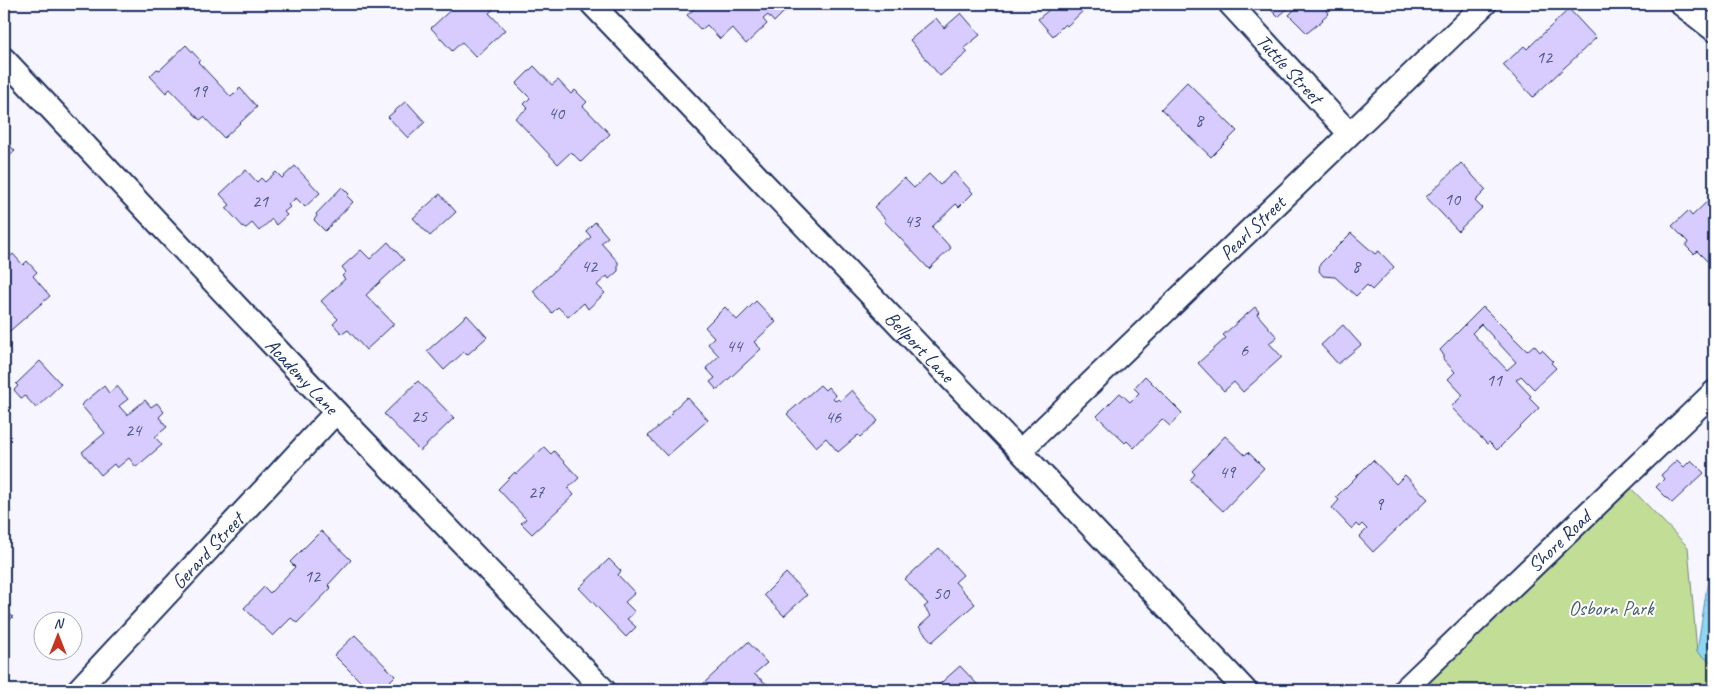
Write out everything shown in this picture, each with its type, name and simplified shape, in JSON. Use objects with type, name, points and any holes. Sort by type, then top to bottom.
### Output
[{"type":"street","name":"Bellport Lane","points":[[592,4],[1020,451],[1245,690]]},
{"type":"street","name":"Tuttle Street","points":[[1230,4],[1349,133]]},
{"type":"street","name":"Pearl Street","points":[[1020,451],[1485,4]]},
{"type":"street","points":[[1682,4],[1714,30]]},
{"type":"street","name":"Academy Lane","points":[[4,59],[336,412],[604,690]]},
{"type":"street","name":"Shore Road","points":[[1404,690],[1714,392]]},
{"type":"street","name":"Gerard Street","points":[[78,690],[336,412]]},
{"type":"path","points":[[1712,690],[1714,686]]},
{"type":"green space","name":"Osborn Park","points":[[1623,480],[1688,547],[1697,652],[1714,664],[1714,690],[1413,690]]},
{"type":"water","points":[[1714,540],[1714,664],[1697,652]]},
{"type":"building","points":[[457,4],[492,4],[496,7],[489,13],[505,30],[476,57],[462,42],[452,51],[431,28]]},
{"type":"building","points":[[689,4],[782,4],[780,6],[785,11],[774,22],[768,15],[763,19],[767,24],[746,44],[732,28],[720,39],[707,25],[701,30],[687,15],[694,9]]},
{"type":"building","points":[[1045,4],[1080,4],[1085,9],[1053,36],[1038,19],[1050,9]]},
{"type":"building","points":[[1265,4],[1293,4],[1278,17]]},
{"type":"building","points":[[1300,4],[1320,4],[1329,13],[1307,33],[1289,15]]},
{"type":"building","points":[[1569,9],[1596,38],[1533,97],[1503,65],[1524,46],[1527,49]]},
{"type":"building","points":[[961,13],[980,35],[964,48],[968,52],[940,76],[910,40],[936,18],[944,28]]},
{"type":"building","points":[[186,45],[200,60],[198,62],[231,97],[240,88],[257,107],[224,138],[204,117],[200,120],[170,89],[166,93],[150,76],[157,69],[160,70]]},
{"type":"building","points":[[534,66],[552,85],[558,80],[571,94],[575,90],[587,102],[583,106],[610,134],[581,162],[571,152],[558,164],[515,118],[528,108],[524,104],[530,98],[516,84]]},
{"type":"building","points":[[1187,82],[1237,131],[1211,157],[1161,109]]},
{"type":"building","points":[[406,101],[425,122],[408,138],[388,117]]},
{"type":"building","points":[[4,139],[15,151],[4,161]]},
{"type":"building","points":[[1461,163],[1486,190],[1475,201],[1482,208],[1458,231],[1426,197]]},
{"type":"building","points":[[295,166],[320,193],[305,207],[296,198],[288,205],[290,207],[284,212],[287,215],[276,225],[272,219],[259,231],[252,223],[245,229],[226,208],[230,205],[220,194],[246,170],[257,182],[261,178],[265,182],[276,172],[282,178]]},
{"type":"building","points":[[954,172],[973,193],[959,207],[956,204],[932,227],[951,248],[929,269],[884,221],[886,220],[874,207],[904,178],[914,188],[929,174],[940,185]]},
{"type":"building","points":[[342,187],[349,194],[347,196],[353,202],[325,231],[314,220],[317,216],[316,214]]},
{"type":"building","points":[[440,194],[456,212],[430,236],[413,218]]},
{"type":"building","points":[[1714,195],[1713,267],[1697,251],[1694,254],[1686,246],[1688,242],[1672,226],[1688,211],[1692,216]]},
{"type":"building","points":[[595,222],[608,237],[601,243],[618,262],[618,271],[609,279],[607,276],[597,285],[605,293],[588,309],[584,303],[568,317],[558,307],[552,313],[533,291],[591,237],[586,231]]},
{"type":"building","points":[[1351,233],[1375,254],[1379,251],[1394,267],[1372,290],[1367,285],[1356,296],[1335,277],[1323,276],[1319,271],[1320,264]]},
{"type":"building","points":[[388,242],[404,260],[366,295],[394,324],[366,350],[348,330],[342,334],[333,324],[338,319],[321,301],[345,279],[342,276],[346,272],[342,267],[361,250],[370,259]]},
{"type":"building","points":[[13,254],[23,265],[27,261],[37,272],[33,276],[50,296],[4,336],[4,255],[7,259]]},
{"type":"building","points":[[756,301],[776,322],[754,342],[761,349],[717,390],[710,382],[715,378],[706,368],[719,356],[708,344],[714,337],[705,327],[725,307],[737,320]]},
{"type":"building","points":[[1255,307],[1259,312],[1257,314],[1277,337],[1269,343],[1282,357],[1243,392],[1234,382],[1224,391],[1198,363],[1226,338],[1223,335]]},
{"type":"building","points":[[1483,307],[1527,351],[1534,345],[1553,361],[1551,363],[1556,368],[1534,389],[1521,376],[1516,380],[1539,408],[1497,450],[1489,442],[1487,444],[1451,407],[1463,395],[1448,379],[1455,372],[1443,359],[1443,354],[1440,350]],"holes":[[[1481,324],[1516,362],[1507,370],[1472,333]]]},
{"type":"building","points":[[467,315],[487,337],[467,355],[464,352],[444,370],[427,351]]},
{"type":"building","points":[[1343,325],[1361,345],[1338,364],[1321,345]]},
{"type":"building","points":[[40,361],[61,384],[36,408],[25,396],[21,398],[14,390],[18,386],[16,384]]},
{"type":"building","points":[[1145,376],[1182,413],[1170,426],[1162,419],[1134,448],[1127,441],[1125,443],[1097,416],[1120,393],[1130,402],[1139,393],[1134,388]]},
{"type":"building","points":[[418,381],[454,418],[420,451],[384,414]]},
{"type":"building","points":[[820,385],[825,390],[828,387],[836,396],[833,398],[836,401],[838,399],[840,401],[852,390],[878,421],[860,437],[858,435],[838,452],[826,438],[816,447],[787,414]]},
{"type":"building","points":[[104,386],[109,393],[117,386],[128,399],[119,406],[127,415],[145,400],[151,407],[157,403],[164,412],[159,417],[167,427],[155,437],[162,445],[136,467],[129,458],[117,468],[114,464],[101,475],[82,452],[105,433],[81,405]]},
{"type":"building","points":[[687,397],[708,420],[667,456],[648,436]]},
{"type":"building","points":[[1225,436],[1245,455],[1248,452],[1264,468],[1223,511],[1190,480],[1195,474],[1192,471]]},
{"type":"building","points":[[544,447],[551,454],[554,451],[579,478],[568,488],[574,495],[532,534],[521,523],[526,519],[498,489]]},
{"type":"building","points":[[1373,460],[1396,484],[1405,475],[1428,499],[1373,552],[1359,537],[1367,529],[1362,524],[1359,527],[1356,524],[1352,529],[1332,508],[1339,500],[1336,497]]},
{"type":"building","points":[[1677,460],[1684,467],[1691,460],[1704,473],[1672,503],[1656,487],[1664,479],[1661,475]]},
{"type":"building","points":[[321,531],[351,560],[328,585],[331,588],[297,623],[291,618],[273,636],[244,608],[264,587],[270,593],[295,567],[290,562]]},
{"type":"building","points":[[939,548],[963,575],[955,582],[975,604],[932,642],[919,627],[931,616],[924,607],[928,604],[905,579]]},
{"type":"building","points":[[609,559],[621,571],[618,575],[635,593],[625,602],[635,612],[627,619],[636,627],[626,637],[579,588]]},
{"type":"building","points":[[786,573],[807,595],[784,616],[764,595]]},
{"type":"building","points":[[4,608],[13,617],[4,626]]},
{"type":"building","points":[[355,635],[395,676],[390,681],[395,685],[390,690],[369,690],[334,655]]},
{"type":"building","points":[[748,642],[767,663],[754,674],[768,685],[765,687],[768,690],[710,690],[703,684]]},
{"type":"building","points":[[960,666],[978,685],[972,690],[933,690]]},
{"type":"building","points":[[784,685],[789,690],[778,690]]}]
